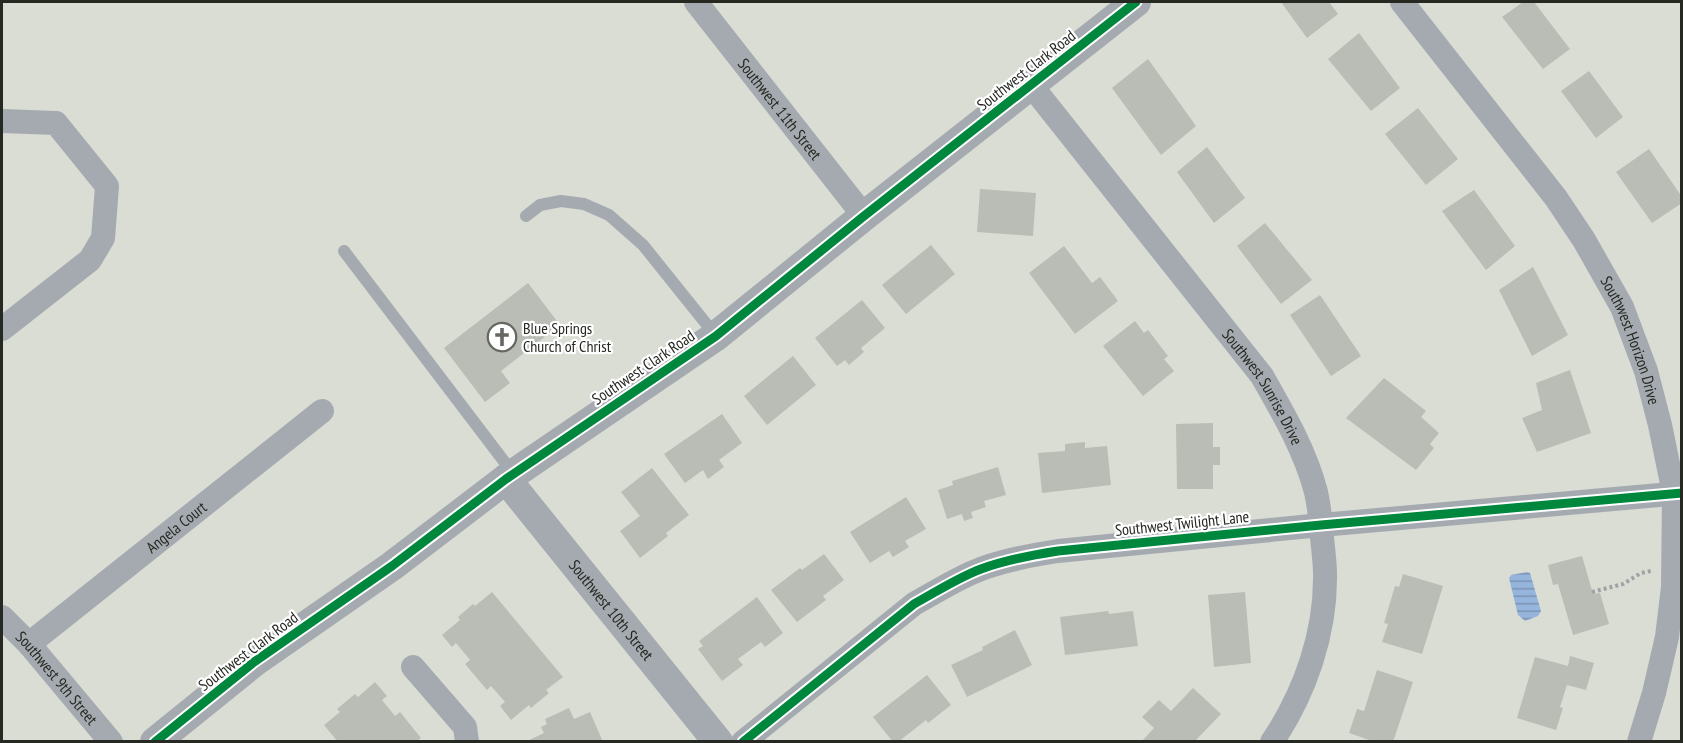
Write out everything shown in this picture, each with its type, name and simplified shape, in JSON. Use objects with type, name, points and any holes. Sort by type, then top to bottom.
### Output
[{"type":"street","name":"Southwest 11th Street","points":[[696,2],[864,216]]},
{"type":"street","name":"Southwest Clark Road","points":[[155,741],[254,662],[392,566],[510,477],[716,336],[864,216],[1137,2]]},
{"type":"street","name":"Southwest Horizon Drive","points":[[1402,2],[1556,198],[1584,240],[1622,307],[1649,382],[1678,493],[1673,587],[1667,638],[1654,693],[1639,741]]},
{"type":"street","name":"Southwest Sunrise Drive","points":[[1031,85],[1262,376],[1289,422],[1302,452],[1316,492],[1321,525],[1325,574],[1321,626],[1307,676],[1283,726],[1272,741]]},
{"type":"street","points":[[2,121],[56,123],[107,186],[103,238],[90,260],[4,321]]},
{"type":"street","name":"Angela Court","points":[[29,644],[322,411]]},
{"type":"street","name":"Southwest 10th Street","points":[[510,477],[718,741]]},
{"type":"street","name":"Southwest Twilight Lane","points":[[743,741],[914,604],[980,569],[1016,558],[1058,551],[1321,525],[1678,493]]},
{"type":"street","name":"Southwest 9th Street","points":[[2,617],[29,644],[111,741]]},
{"type":"street","points":[[413,667],[465,726],[467,741]]},
{"type":"lane","points":[[526,216],[540,205],[561,201],[584,204],[609,215],[644,245],[716,336]]},
{"type":"lane","points":[[344,251],[510,477]]},
{"type":"path","points":[[1592,592],[1623,584],[1648,571],[1658,571]]},
{"type":"water","points":[[1530,573],[1541,611],[1538,616],[1525,621],[1518,615],[1509,578],[1511,575]]},
{"type":"building","points":[[1281,2],[1329,2],[1338,14],[1307,38]]},
{"type":"building","points":[[1523,2],[1534,2],[1570,49],[1543,69],[1502,17]]},
{"type":"building","points":[[1359,33],[1400,88],[1371,111],[1328,59]]},
{"type":"building","points":[[1148,59],[1196,126],[1161,155],[1112,88]]},
{"type":"building","points":[[1589,71],[1623,117],[1596,138],[1561,91]]},
{"type":"building","points":[[1418,108],[1458,159],[1426,185],[1385,134]]},
{"type":"building","points":[[1207,147],[1245,198],[1214,223],[1177,172]]},
{"type":"building","points":[[1649,149],[1682,197],[1682,203],[1652,223],[1616,172]]},
{"type":"building","points":[[980,189],[1036,193],[1033,236],[977,232]]},
{"type":"building","points":[[1474,190],[1515,246],[1486,270],[1442,211]]},
{"type":"building","points":[[1265,223],[1312,280],[1281,304],[1237,246]]},
{"type":"building","points":[[931,245],[955,274],[906,314],[882,285]]},
{"type":"building","points":[[1064,246],[1092,283],[1100,277],[1118,301],[1075,334],[1029,273]]},
{"type":"building","points":[[1533,267],[1568,335],[1532,356],[1499,290]]},
{"type":"building","name":"Blue Springs Church of Christ","points":[[528,283],[560,325],[501,371],[510,383],[485,402],[444,348]]},
{"type":"building","points":[[1320,295],[1361,356],[1331,376],[1290,315]]},
{"type":"building","points":[[862,300],[885,328],[861,348],[864,352],[849,365],[845,360],[837,366],[815,338]]},
{"type":"building","points":[[1135,321],[1144,333],[1148,330],[1168,356],[1164,359],[1174,371],[1143,396],[1103,346]]},
{"type":"building","points":[[793,356],[816,385],[767,425],[744,396]]},
{"type":"building","points":[[1570,370],[1591,433],[1537,452],[1522,418],[1542,410],[1536,383]]},
{"type":"building","points":[[1384,378],[1426,411],[1421,417],[1439,433],[1430,444],[1434,448],[1416,470],[1346,418]]},
{"type":"building","points":[[722,414],[742,443],[719,460],[724,467],[708,479],[703,470],[685,483],[664,454]]},
{"type":"building","points":[[1213,423],[1213,447],[1220,447],[1220,465],[1213,465],[1213,489],[1177,489],[1176,424]]},
{"type":"building","points":[[1085,442],[1085,448],[1107,446],[1111,485],[1042,493],[1038,453],[1065,451],[1065,444]]},
{"type":"building","points":[[998,467],[1006,495],[984,501],[986,507],[971,512],[973,518],[964,521],[962,514],[947,519],[938,490],[953,485],[952,481]]},
{"type":"building","points":[[652,468],[689,515],[666,533],[668,536],[640,558],[620,531],[640,516],[621,492]]},
{"type":"building","points":[[906,497],[926,529],[905,541],[909,547],[893,557],[889,551],[870,563],[850,532]]},
{"type":"building","points":[[824,554],[844,580],[823,596],[826,600],[797,622],[771,590],[800,568],[802,570]]},
{"type":"building","points":[[1582,556],[1593,594],[1600,593],[1609,624],[1573,635],[1558,584],[1553,585],[1548,565]]},
{"type":"building","points":[[1403,574],[1443,586],[1422,654],[1382,642],[1388,624],[1384,623],[1395,586],[1399,587]]},
{"type":"building","points":[[492,592],[563,677],[546,690],[549,693],[531,708],[529,705],[511,720],[500,706],[505,702],[491,686],[487,690],[465,664],[470,660],[456,643],[452,647],[442,635],[460,620],[458,617],[473,604],[475,606]]},
{"type":"building","points":[[1245,592],[1251,663],[1214,667],[1208,595]]},
{"type":"building","points":[[757,597],[783,633],[765,647],[761,642],[738,659],[743,665],[722,681],[698,649],[703,646],[699,641]]},
{"type":"building","points":[[1108,611],[1109,614],[1133,611],[1138,646],[1065,655],[1060,617]]},
{"type":"building","points":[[1015,630],[1032,665],[967,697],[951,665],[983,650],[982,647]]},
{"type":"building","points":[[1570,656],[1594,663],[1586,690],[1567,685],[1556,730],[1517,718],[1535,657],[1568,666]]},
{"type":"building","points":[[1377,670],[1413,682],[1393,742],[1375,742],[1349,733],[1357,709],[1364,711]]},
{"type":"building","points":[[927,675],[951,705],[928,723],[926,720],[898,742],[893,742],[873,717]]},
{"type":"building","points":[[375,682],[387,696],[382,700],[395,716],[400,712],[421,738],[416,742],[338,742],[324,725],[340,712],[337,709],[355,694],[358,697]]},
{"type":"building","points":[[1193,688],[1221,714],[1194,742],[1141,742],[1154,728],[1142,717],[1159,700],[1171,711]]},
{"type":"building","points":[[569,708],[574,719],[590,712],[603,742],[525,742],[544,733],[541,727],[547,724],[545,719]]},
{"type":"cycle path","points":[[155,742],[254,662],[392,566],[506,479],[716,336],[864,216],[1136,2]]},
{"type":"cycle path","points":[[743,742],[914,604],[972,573],[1009,560],[1058,551],[1682,493]]},
{"type":"place","name":"Blue Springs Church of Christ","points":[[502,337]]}]
